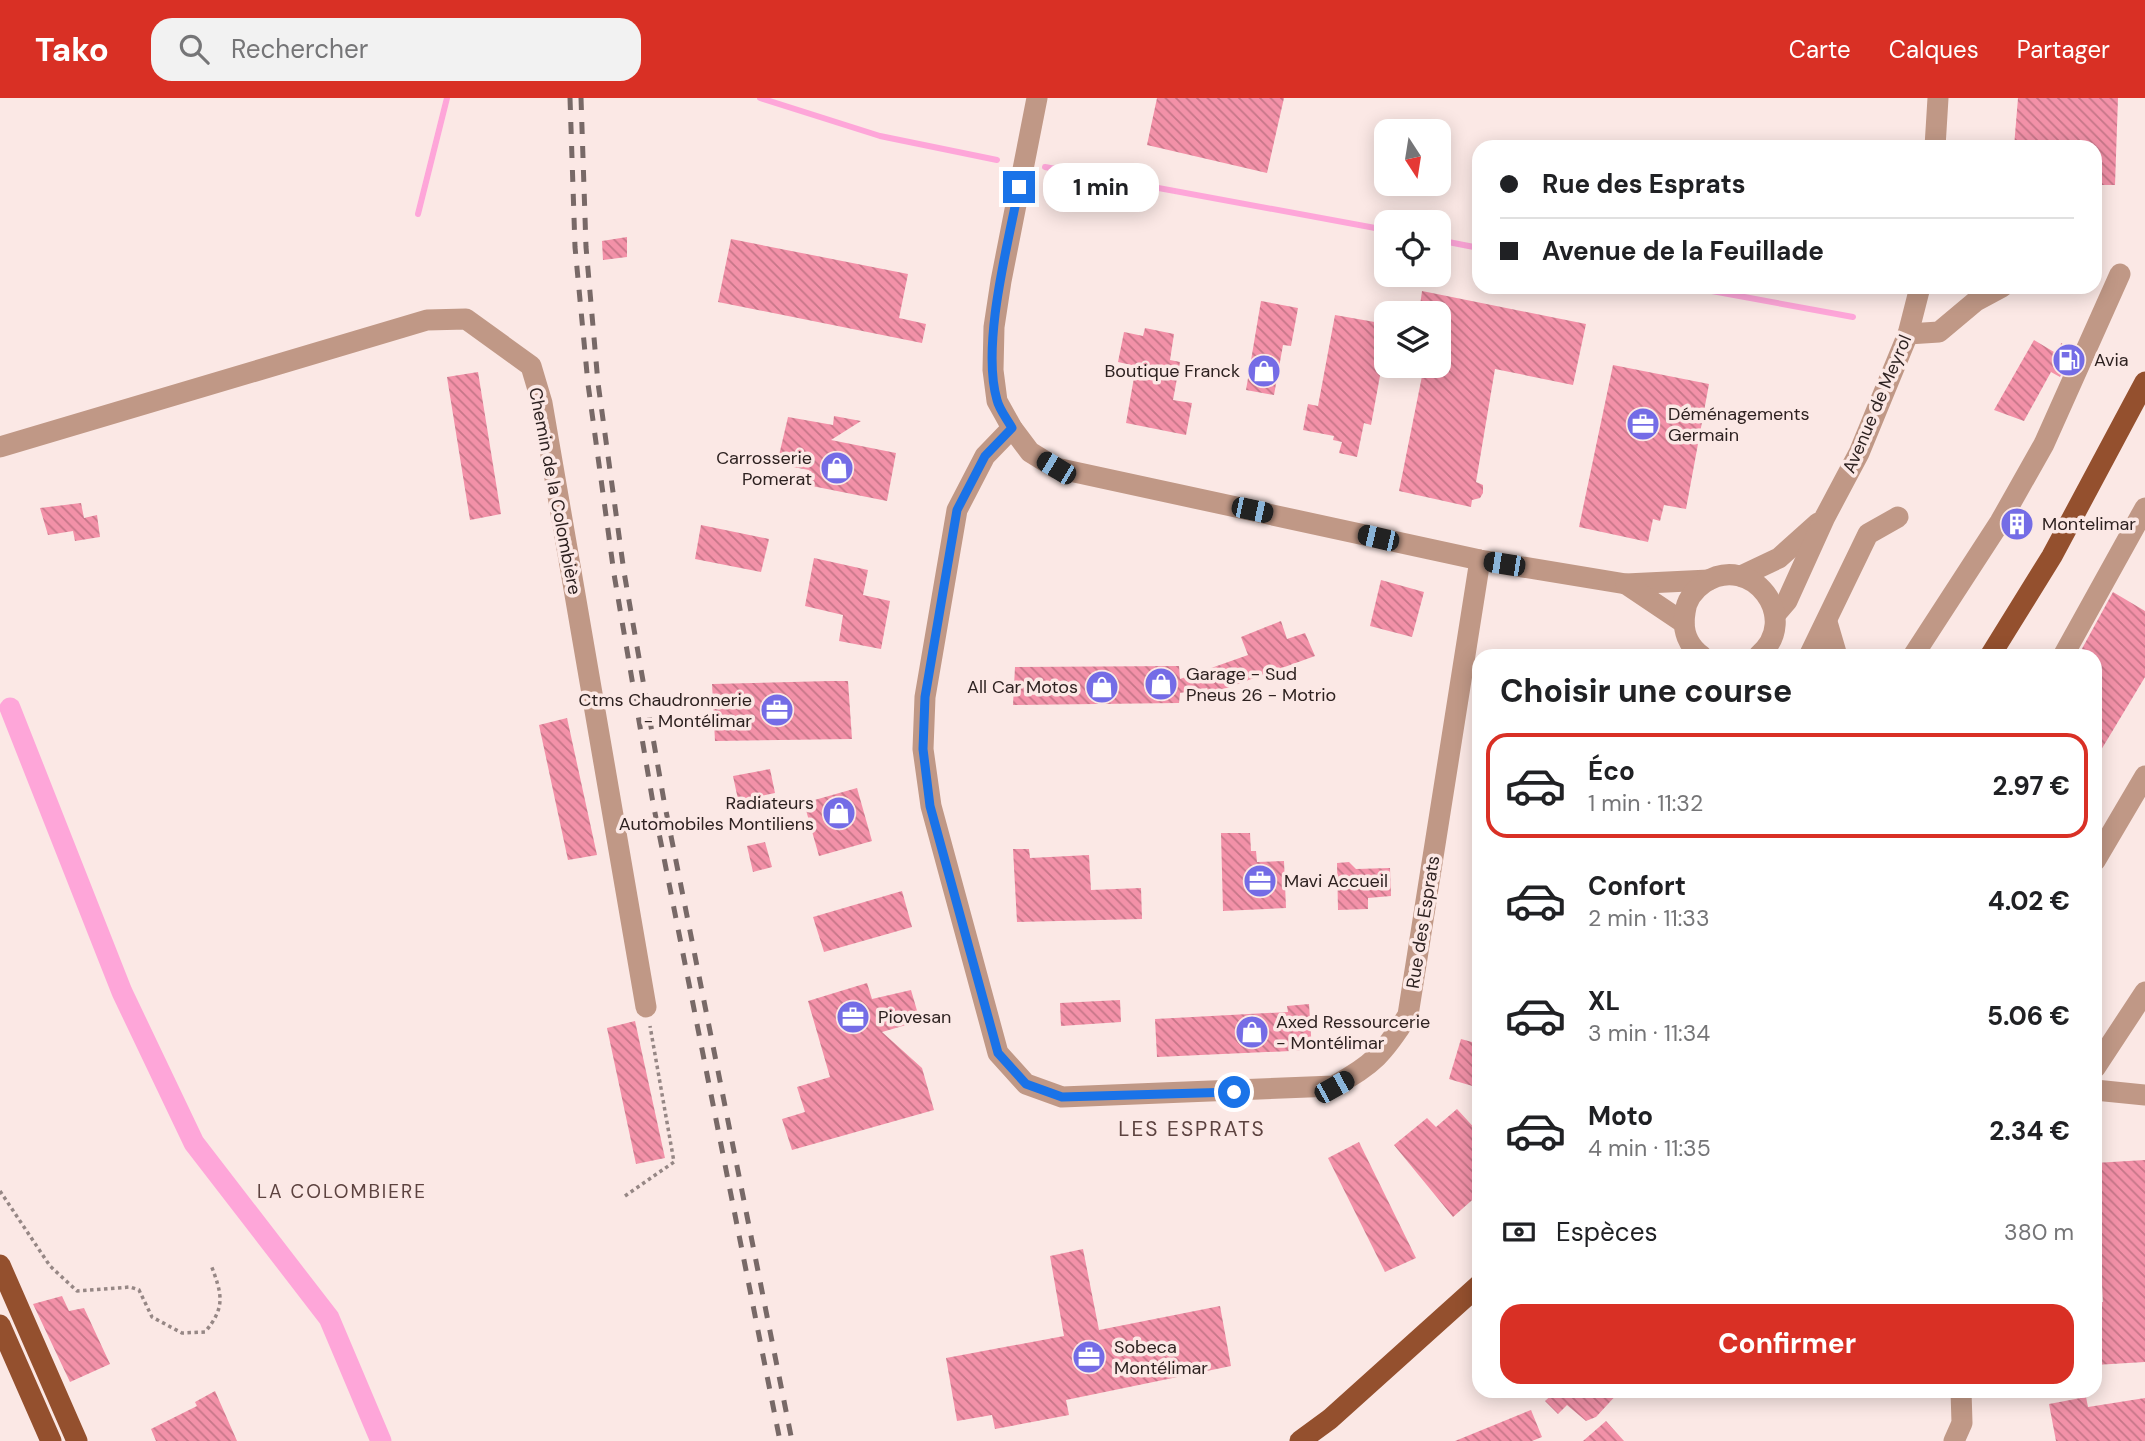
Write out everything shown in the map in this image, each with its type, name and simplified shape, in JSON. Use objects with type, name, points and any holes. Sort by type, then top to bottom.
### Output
[{"type":"main road","points":[[1994,649],[2052,556],[2145,382]]},
{"type":"main road","points":[[0,1265],[77,1441]]},
{"type":"main road","points":[[1300,1441],[1330,1419],[1472,1291]]},
{"type":"main road","points":[[0,1325],[51,1441]]},
{"type":"street","points":[[1037,98],[994,327],[993,370],[997,401],[1030,452],[1056,468],[1480,561],[1626,584],[1684,623]]},
{"type":"street","points":[[1935,140],[1938,98]]},
{"type":"street","points":[[1918,649],[2000,522],[2044,444],[2120,274]]},
{"type":"street","name":"Avenue de Meyrol","points":[[1764,649],[1771,640],[1775,628],[1775,615],[1787,601],[1825,517],[1860,453],[1908,334],[1918,294]]},
{"type":"street","points":[[1908,334],[1939,332],[1976,301],[1989,294]]},
{"type":"street","name":"Chemin de la Colombière","points":[[0,447],[427,320],[466,319],[531,366],[542,403],[646,1007]]},
{"type":"street","name":"Rue des Esprats","points":[[1012,428],[985,456],[957,510],[925,697],[923,749],[930,806],[998,1053],[1026,1084],[1062,1097],[1334,1087],[1363,1070],[1388,1047],[1408,1015],[1480,561]]},
{"type":"street","points":[[2067,649],[2145,508]]},
{"type":"street","name":"Avenue de Meyrol","points":[[1626,584],[1741,576],[1779,558],[1825,517]]},
{"type":"street","points":[[1816,649],[1868,534],[1898,517]]},
{"type":"street","points":[[1741,576],[1764,590],[1772,602],[1775,615]]},
{"type":"street","points":[[1695,649],[1684,623],[1685,610],[1698,587],[1709,580]]},
{"type":"street","points":[[1826,622],[1835,649]]},
{"type":"street","points":[[2102,841],[2145,776]]},
{"type":"street","points":[[2102,1057],[2145,992]]},
{"type":"street","points":[[2102,1091],[2145,1095]]},
{"type":"street","points":[[1954,1441],[1962,1423],[1961,1398]]},
{"type":"path","points":[[625,1196],[674,1162],[646,1007]]},
{"type":"path","points":[[0,1191],[50,1266],[77,1291],[130,1287],[139,1290],[152,1317],[183,1333],[205,1332],[218,1316],[221,1290],[211,1265]]},
{"type":"building","points":[[1157,98],[1284,98],[1267,173],[1147,145]]},
{"type":"building","points":[[2018,98],[2118,98],[2115,185],[2102,185],[2102,140],[2015,140]]},
{"type":"building","points":[[627,237],[627,257],[603,260],[602,241]]},
{"type":"building","points":[[731,239],[908,274],[899,318],[926,324],[922,343],[718,302]]},
{"type":"building","points":[[1422,291],[1586,324],[1573,385],[1495,369],[1476,482],[1483,485],[1483,493],[1480,498],[1472,500],[1471,507],[1399,491],[1422,378],[1451,378],[1451,301],[1421,301]]},
{"type":"building","points":[[1261,301],[1298,308],[1291,346],[1283,345],[1274,395],[1246,390]]},
{"type":"building","points":[[1335,315],[1374,322],[1374,378],[1380,378],[1371,425],[1364,423],[1357,457],[1339,453],[1342,442],[1333,440],[1334,436],[1303,430],[1308,404],[1318,406]]},
{"type":"building","points":[[1145,328],[1174,334],[1170,360],[1180,362],[1173,400],[1192,403],[1186,435],[1126,423],[1136,366],[1118,362],[1124,332],[1143,336]]},
{"type":"building","points":[[2034,340],[2059,355],[2061,343],[2072,350],[2060,377],[2051,372],[2024,421],[1994,410]]},
{"type":"building","points":[[1613,365],[1709,384],[1686,509],[1664,505],[1660,521],[1653,519],[1648,542],[1579,527]]},
{"type":"building","points":[[478,372],[501,514],[470,520],[447,377]]},
{"type":"building","points":[[834,416],[861,421],[831,440],[896,453],[887,501],[807,485],[809,470],[777,464],[788,417],[833,425]]},
{"type":"building","points":[[81,503],[84,518],[97,515],[100,537],[75,541],[73,531],[48,535],[40,508]]},
{"type":"building","points":[[701,525],[769,539],[761,572],[695,559]]},
{"type":"building","points":[[814,558],[868,570],[863,595],[890,601],[881,649],[839,641],[843,615],[805,606]]},
{"type":"building","points":[[1381,580],[1424,592],[1412,637],[1370,626]]},
{"type":"building","points":[[2113,592],[2145,611],[2145,677],[2102,748],[2102,649],[2082,649]]},
{"type":"building","points":[[1281,621],[1287,639],[1305,633],[1315,656],[1210,694],[1207,688],[1180,693],[1179,703],[1013,705],[1015,667],[1179,666],[1180,679],[1248,655],[1241,637]]},
{"type":"building","points":[[848,681],[852,739],[715,741],[712,684]]},
{"type":"building","points":[[567,718],[597,855],[568,860],[539,725]]},
{"type":"building","points":[[770,769],[775,793],[761,796],[762,805],[740,809],[733,776]]},
{"type":"building","points":[[857,788],[872,841],[819,856],[804,803]]},
{"type":"building","points":[[1221,833],[1250,833],[1251,851],[1256,851],[1257,862],[1284,861],[1286,908],[1223,911]]},
{"type":"building","points":[[765,842],[772,867],[753,872],[747,846]]},
{"type":"building","points":[[1013,849],[1029,849],[1030,858],[1089,855],[1091,890],[1141,888],[1142,919],[1017,922]]},
{"type":"building","points":[[1349,862],[1356,869],[1390,868],[1391,896],[1368,898],[1368,909],[1338,910],[1337,863]]},
{"type":"building","points":[[902,891],[912,927],[824,952],[813,917]]},
{"type":"building","points":[[867,983],[872,999],[911,990],[920,1021],[882,1032],[922,1068],[934,1110],[792,1150],[782,1119],[805,1112],[797,1087],[830,1077],[808,1001]]},
{"type":"building","points":[[1120,1000],[1121,1022],[1061,1026],[1060,1003]]},
{"type":"building","points":[[1309,1004],[1312,1050],[1157,1057],[1155,1019],[1288,1012],[1287,1006]]},
{"type":"building","points":[[635,1021],[665,1158],[636,1164],[607,1028]]},
{"type":"building","points":[[1461,1039],[1472,1042],[1472,1086],[1449,1079]]},
{"type":"building","points":[[1457,1109],[1472,1125],[1472,1200],[1453,1217],[1394,1145],[1427,1118],[1436,1127]]},
{"type":"building","points":[[1359,1142],[1416,1258],[1385,1272],[1328,1158]]},
{"type":"building","points":[[2145,1160],[2145,1362],[2102,1365],[2102,1163]]},
{"type":"building","points":[[1083,1249],[1099,1330],[1220,1306],[1231,1366],[1066,1400],[1069,1415],[995,1429],[992,1415],[957,1421],[946,1358],[1064,1336],[1050,1256]]},
{"type":"building","points":[[62,1296],[69,1311],[84,1308],[110,1364],[70,1382],[33,1304]]},
{"type":"building","points":[[215,1391],[237,1441],[156,1441],[151,1429],[197,1406],[195,1402]]},
{"type":"building","points":[[1548,1398],[1614,1398],[1596,1417],[1586,1421],[1567,1405],[1558,1414],[1545,1401]]},
{"type":"building","points":[[2086,1398],[2088,1407],[2145,1398],[2145,1441],[2056,1441],[2049,1404]]},
{"type":"building","points":[[1531,1410],[1542,1437],[1532,1441],[1455,1441]]},
{"type":"building","points":[[1606,1421],[1624,1441],[1583,1441]]},
{"type":"waterway","points":[[418,214],[447,98]]},
{"type":"waterway","points":[[760,98],[880,136],[997,160]]},
{"type":"waterway","points":[[1045,167],[1374,228]]},
{"type":"waterway","points":[[1451,243],[1472,247]]},
{"type":"waterway","points":[[1728,294],[1853,317]]},
{"type":"waterway","points":[[10,708],[122,992],[194,1143],[329,1318],[381,1441]]},
{"type":"railway","points":[[570,98],[575,247],[588,384],[614,574],[653,803],[780,1441]]},
{"type":"railway","points":[[581,98],[586,247],[598,383],[624,572],[664,801],[792,1441]]},
{"type":"place","name":"Avia","points":[[2069,360]]},
{"type":"place","name":"Boutique Franck","points":[[1264,371]]},
{"type":"place","name":"Déménagements Germain","points":[[1643,424]]},
{"type":"place","name":"Carrosserie Pomerat","points":[[837,468]]},
{"type":"place","name":"Montelimar","points":[[2017,524]]},
{"type":"place","name":"Garage - Sud Pneus 26 - Motrio","points":[[1161,684]]},
{"type":"place","name":"All Car Motos","points":[[1102,687]]},
{"type":"place","name":"Ctms Chaudronnerie - Montélimar","points":[[777,710]]},
{"type":"place","name":"Radiateurs Automobiles Montiliens","points":[[839,813]]},
{"type":"place","name":"Mavi Accueil","points":[[1260,881]]},
{"type":"place","name":"Piovesan","points":[[853,1017]]},
{"type":"place","name":"Axed Ressourcerie - Montélimar","points":[[1252,1032]]},
{"type":"place","name":"Sobeca Montélimar","points":[[1089,1357]]},
{"type":"district","name":"LES ESPRATS","points":[[1192,1129]]},
{"type":"district","name":"LA COLOMBIERE","points":[[342,1191]]},
{"type":"route","points":[[1019,187],[994,327],[993,370],[997,401],[1012,428],[985,456],[957,510],[925,697],[923,749],[930,806],[998,1053],[1026,1084],[1062,1097],[1234,1092]]}]
